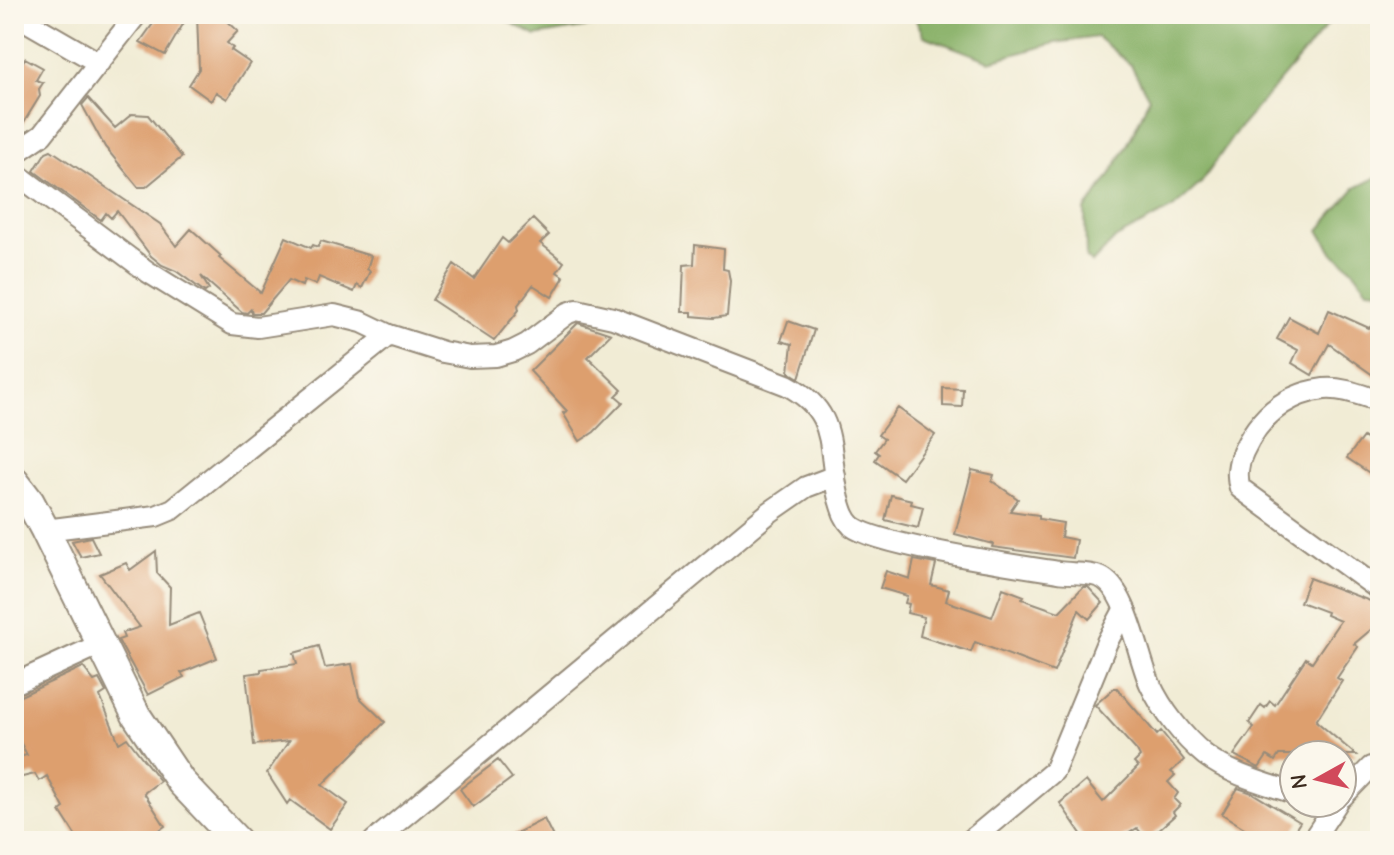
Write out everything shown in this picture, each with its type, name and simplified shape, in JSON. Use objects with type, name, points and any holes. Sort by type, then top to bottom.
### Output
[{"type":"main road","points":[[14,481],[45,530],[136,715],[181,782],[237,841]]},
{"type":"street","points":[[14,14],[99,63]]},
{"type":"street","points":[[14,154],[42,135],[137,14]]},
{"type":"street","points":[[14,172],[148,272],[232,324],[258,327],[334,315],[443,352],[470,357],[496,356],[527,344],[568,313],[577,310],[613,318],[800,392],[823,414],[844,517],[853,527],[864,533],[917,547],[1051,571],[1098,576],[1116,590],[1150,683],[1169,716],[1205,755],[1238,774],[1278,788]]},
{"type":"street","points":[[45,530],[156,516],[173,509],[389,335]]},
{"type":"street","points":[[1380,401],[1336,389],[1293,397],[1255,427],[1241,457],[1237,480],[1240,488],[1380,590]]},
{"type":"street","points":[[374,841],[770,512],[806,487],[835,476]]},
{"type":"street","points":[[970,841],[1054,771],[1107,642],[1124,610]]},
{"type":"street","points":[[14,684],[101,644]]},
{"type":"street","points":[[1358,780],[1377,763]]},
{"type":"street","points":[[1312,841],[1324,819]]},
{"type":"green space","points":[[494,14],[603,14],[593,26],[536,36]]},
{"type":"green space","points":[[913,14],[1380,14],[1380,18],[1330,22],[1236,132],[1201,183],[1173,208],[1116,238],[1092,263],[1086,257],[1085,210],[1121,157],[1149,98],[1131,65],[1097,37],[1055,43],[990,61],[924,36]]},
{"type":"green space","points":[[1380,177],[1380,290],[1368,289],[1351,267],[1333,253],[1319,230],[1355,188]]},
{"type":"building","points":[[160,14],[189,14],[165,55],[140,42]]},
{"type":"building","points":[[197,14],[220,14],[238,31],[227,43],[233,48],[231,50],[250,63],[227,99],[216,92],[211,101],[189,85],[199,69]]},
{"type":"building","points":[[25,58],[43,68],[36,80],[43,83],[39,89],[40,96],[14,138],[14,77]]},
{"type":"building","points":[[88,98],[115,128],[132,114],[148,115],[182,157],[146,187],[138,187],[105,147],[82,105]]},
{"type":"building","points":[[51,150],[160,224],[176,246],[191,229],[221,256],[219,258],[261,293],[286,237],[311,248],[313,245],[318,247],[321,241],[371,256],[367,269],[370,271],[362,288],[357,285],[354,292],[319,277],[316,285],[304,280],[302,286],[289,280],[261,313],[252,313],[251,309],[247,313],[242,312],[201,276],[209,289],[205,292],[162,265],[151,256],[117,211],[111,218],[106,213],[101,220],[34,171],[46,152]]},
{"type":"building","points":[[533,219],[549,235],[540,243],[564,262],[557,272],[564,277],[552,297],[533,285],[518,305],[519,310],[494,341],[432,300],[454,264],[474,279],[502,238],[508,243]]},
{"type":"building","points":[[695,245],[724,249],[723,269],[728,270],[730,281],[727,316],[714,318],[682,312],[684,265],[694,264]]},
{"type":"building","points":[[1329,310],[1369,328],[1380,319],[1380,380],[1329,344],[1312,375],[1292,363],[1298,350],[1277,339],[1289,317],[1319,333]]},
{"type":"building","points":[[788,321],[814,330],[799,378],[789,372],[792,344],[781,341]]},
{"type":"building","points":[[578,323],[611,334],[588,357],[622,390],[616,396],[623,402],[594,432],[580,441],[563,413],[567,411],[530,371]]},
{"type":"building","points":[[943,388],[963,389],[962,407],[943,406]]},
{"type":"building","points":[[898,408],[935,435],[902,479],[875,460],[879,454],[875,451],[884,439],[878,435]]},
{"type":"building","points":[[1363,437],[1380,450],[1380,480],[1347,458]]},
{"type":"building","points":[[972,470],[994,475],[992,481],[1018,499],[1010,511],[1039,515],[1039,519],[1063,523],[1061,537],[1076,540],[1073,558],[992,547],[993,544],[955,534]]},
{"type":"building","points":[[891,495],[912,500],[911,504],[923,507],[918,528],[885,520]]},
{"type":"building","points":[[91,537],[99,553],[81,557],[72,541]]},
{"type":"building","points":[[156,551],[157,573],[170,587],[169,625],[199,613],[217,658],[181,673],[184,677],[148,695],[118,640],[124,638],[122,633],[140,627],[100,574],[126,563],[130,570]]},
{"type":"building","points":[[914,560],[936,564],[931,585],[949,590],[946,601],[992,617],[1003,588],[1024,596],[1022,599],[1059,612],[1083,587],[1088,587],[1103,603],[1089,619],[1079,610],[1054,672],[975,642],[971,652],[920,636],[924,617],[907,613],[907,596],[880,588],[886,571],[910,579]]},
{"type":"building","points":[[1309,578],[1373,602],[1380,611],[1380,622],[1354,644],[1358,647],[1337,678],[1342,681],[1316,721],[1337,739],[1278,739],[1278,756],[1275,761],[1267,756],[1259,768],[1234,755],[1254,727],[1249,723],[1261,705],[1265,708],[1270,701],[1275,705],[1306,658],[1312,662],[1340,621],[1326,615],[1327,612],[1300,602]]},
{"type":"building","points":[[319,646],[325,668],[352,664],[359,697],[385,722],[322,785],[348,804],[330,829],[290,800],[287,804],[267,773],[289,741],[254,745],[246,674],[297,664],[294,653]]},
{"type":"building","points":[[83,667],[94,681],[99,679],[106,692],[100,696],[119,743],[127,738],[160,781],[144,793],[165,826],[144,841],[79,841],[60,811],[64,808],[47,776],[39,781],[35,774],[14,779],[14,758],[27,755],[14,730],[14,699]]},
{"type":"building","points":[[1114,688],[1157,735],[1161,731],[1184,760],[1171,772],[1175,775],[1168,782],[1178,793],[1174,799],[1180,805],[1173,812],[1175,815],[1147,840],[1137,828],[1117,841],[1086,841],[1060,803],[1086,781],[1103,802],[1138,767],[1134,763],[1140,757],[1095,705]]},
{"type":"building","points":[[498,760],[512,778],[473,807],[460,789]]},
{"type":"building","points":[[1238,788],[1278,809],[1278,819],[1300,822],[1288,841],[1265,841],[1222,814]]},
{"type":"building","points":[[544,819],[555,841],[501,841]]}]
